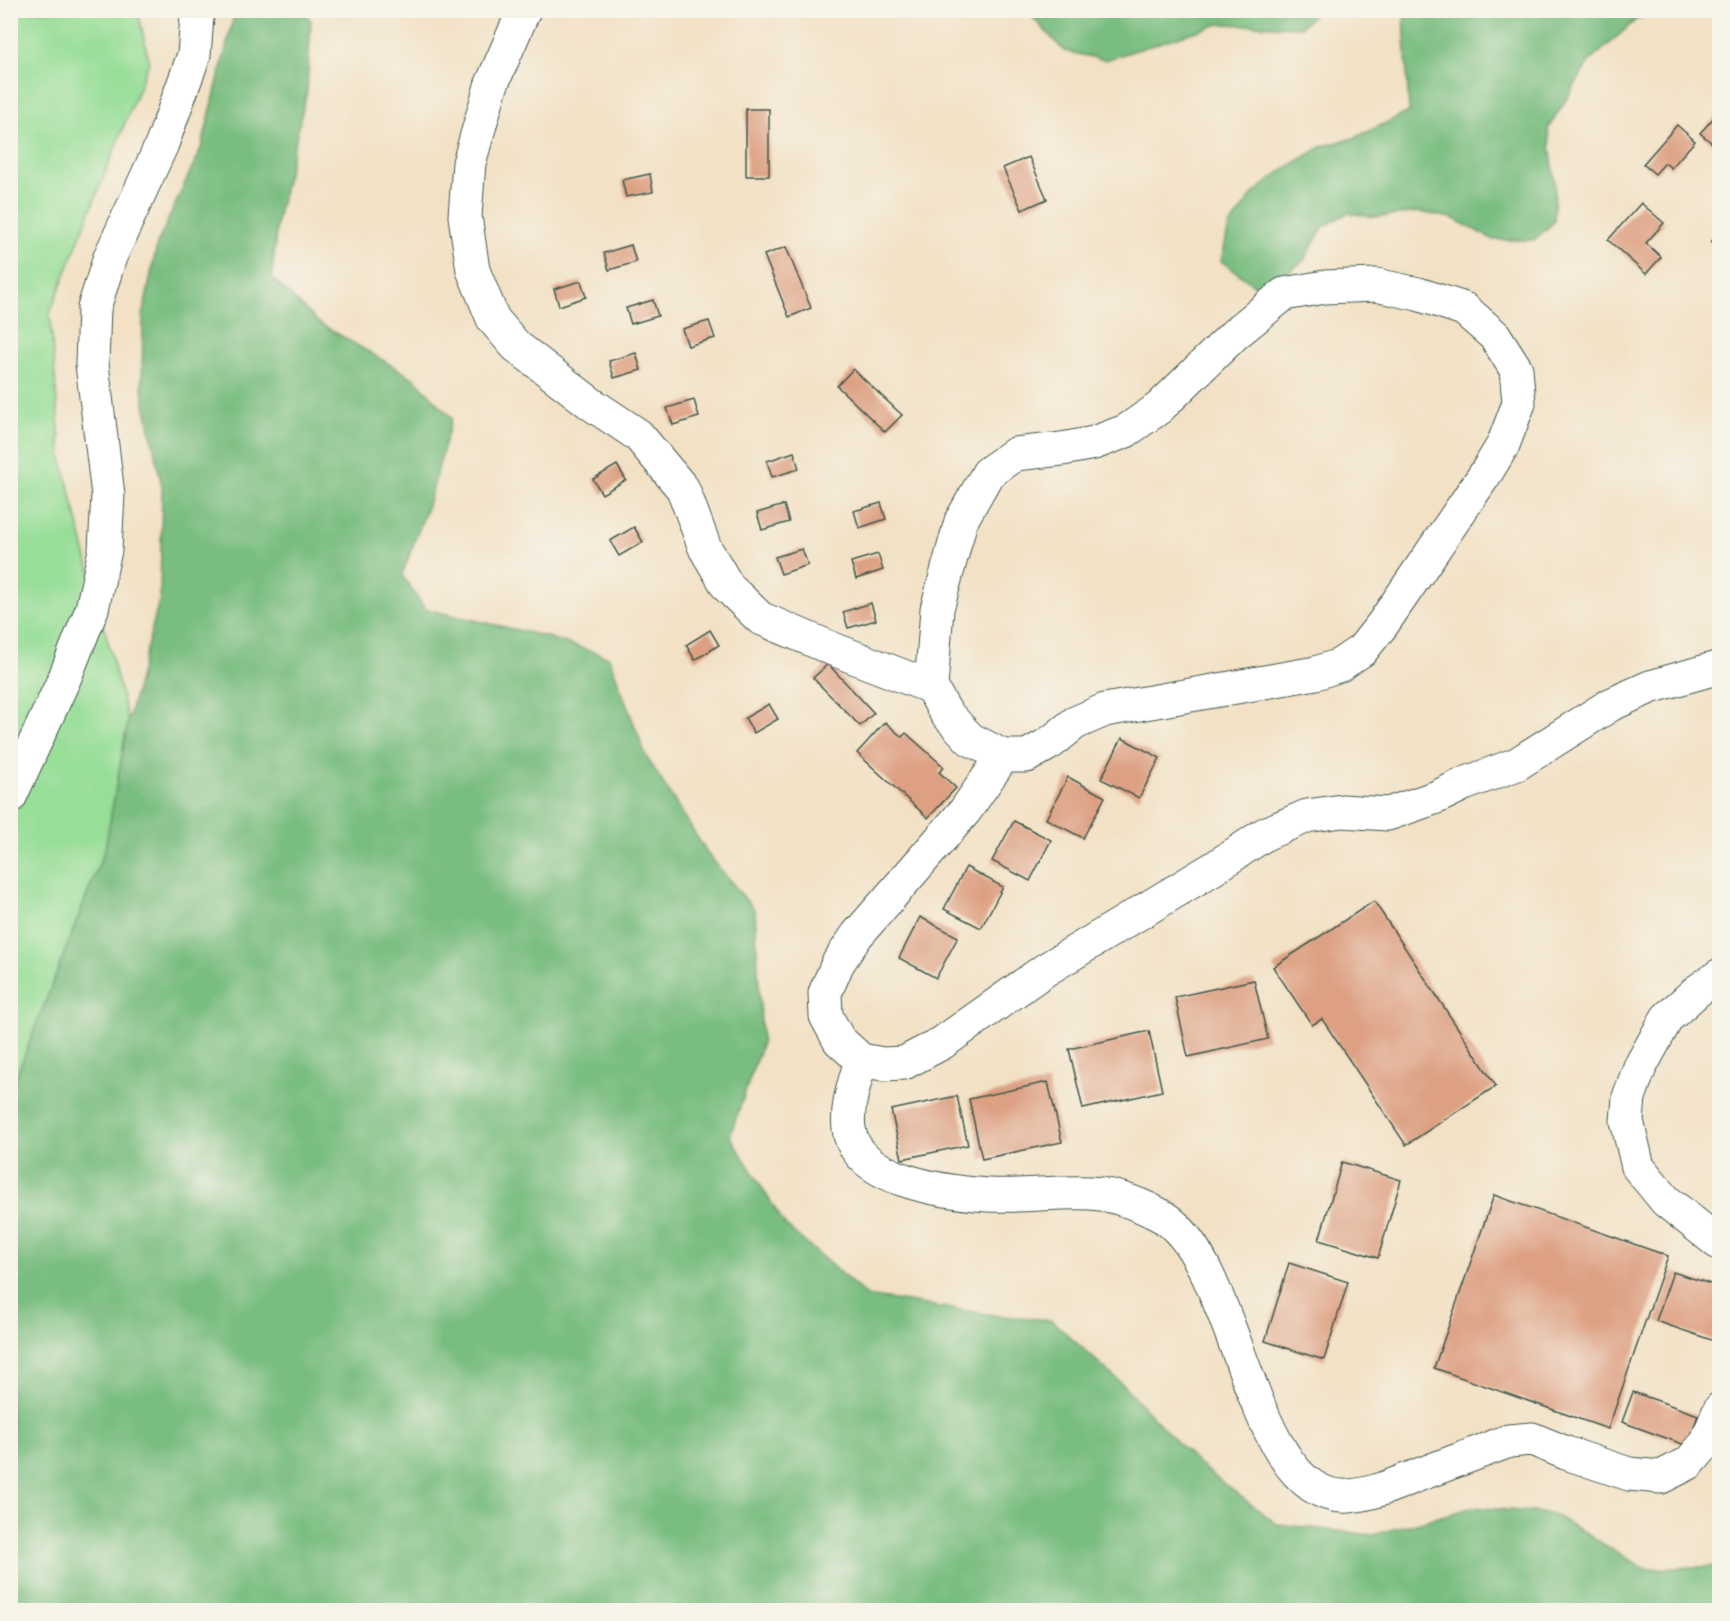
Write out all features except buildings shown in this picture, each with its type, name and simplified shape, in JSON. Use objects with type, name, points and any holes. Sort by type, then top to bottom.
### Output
[{"type":"street","points":[[10,797],[65,677],[92,609],[105,550],[108,495],[92,364],[94,308],[110,257],[162,144],[194,55],[197,17],[195,10]]},
{"type":"street","points":[[524,10],[491,86],[469,163],[465,216],[474,270],[493,319],[516,346],[590,403],[638,435],[683,489],[705,548],[728,586],[760,618],[931,687]]},
{"type":"street","points":[[1376,285],[1418,294],[1464,309],[1495,336],[1516,369],[1519,403],[1503,445],[1382,626],[1362,650],[1340,665],[1316,673],[1105,710],[1075,723],[1050,743],[1027,756],[1003,756],[970,739],[946,713],[931,687],[937,609],[961,521],[988,473],[1016,454],[1094,443],[1126,431],[1159,408],[1235,334],[1284,294],[1325,287],[1376,285]]},
{"type":"street","points":[[1003,756],[965,811],[857,935],[838,963],[825,993],[826,1016],[839,1040],[861,1060],[883,1064],[904,1063],[942,1043],[1045,970],[1214,868],[1265,834],[1306,816],[1342,811],[1388,814],[1437,797],[1517,764],[1610,705],[1650,687],[1719,667]]},
{"type":"street","points":[[1719,975],[1667,1018],[1640,1067],[1629,1097],[1627,1121],[1638,1167],[1666,1201],[1719,1244]]},
{"type":"street","points":[[861,1060],[851,1097],[849,1129],[857,1151],[879,1169],[910,1183],[988,1195],[1092,1193],[1131,1201],[1164,1216],[1188,1240],[1206,1272],[1268,1426],[1283,1455],[1300,1477],[1320,1491],[1347,1496],[1379,1490],[1509,1441],[1532,1439],[1566,1453],[1629,1473],[1661,1477],[1689,1463],[1706,1443],[1719,1409]]},
{"type":"green space","points":[[1032,10],[1317,11],[1301,27],[1219,24],[1105,60],[1064,51],[1030,14]]},
{"type":"green space","points":[[11,11],[138,11],[149,62],[50,313],[61,456],[128,721],[105,849],[11,1090]]},
{"type":"green space","points":[[235,11],[302,11],[311,20],[307,91],[277,220],[272,278],[319,323],[415,379],[452,418],[428,505],[402,575],[425,609],[544,636],[609,657],[646,756],[707,853],[755,911],[762,1043],[730,1136],[785,1225],[867,1296],[1001,1316],[1051,1320],[1120,1382],[1198,1464],[1277,1524],[1373,1535],[1474,1507],[1553,1514],[1645,1569],[1719,1566],[1719,1610],[11,1610],[11,1090],[105,849],[128,721],[160,597],[162,487],[142,389],[143,315],[157,244],[202,146]]},
{"type":"green space","points":[[1408,11],[1662,11],[1638,18],[1589,62],[1548,129],[1555,183],[1554,222],[1534,240],[1494,240],[1452,218],[1420,212],[1376,217],[1347,213],[1323,227],[1304,260],[1280,279],[1255,286],[1221,261],[1229,226],[1254,193],[1284,169],[1323,146],[1354,138],[1409,112],[1404,15]]}]
